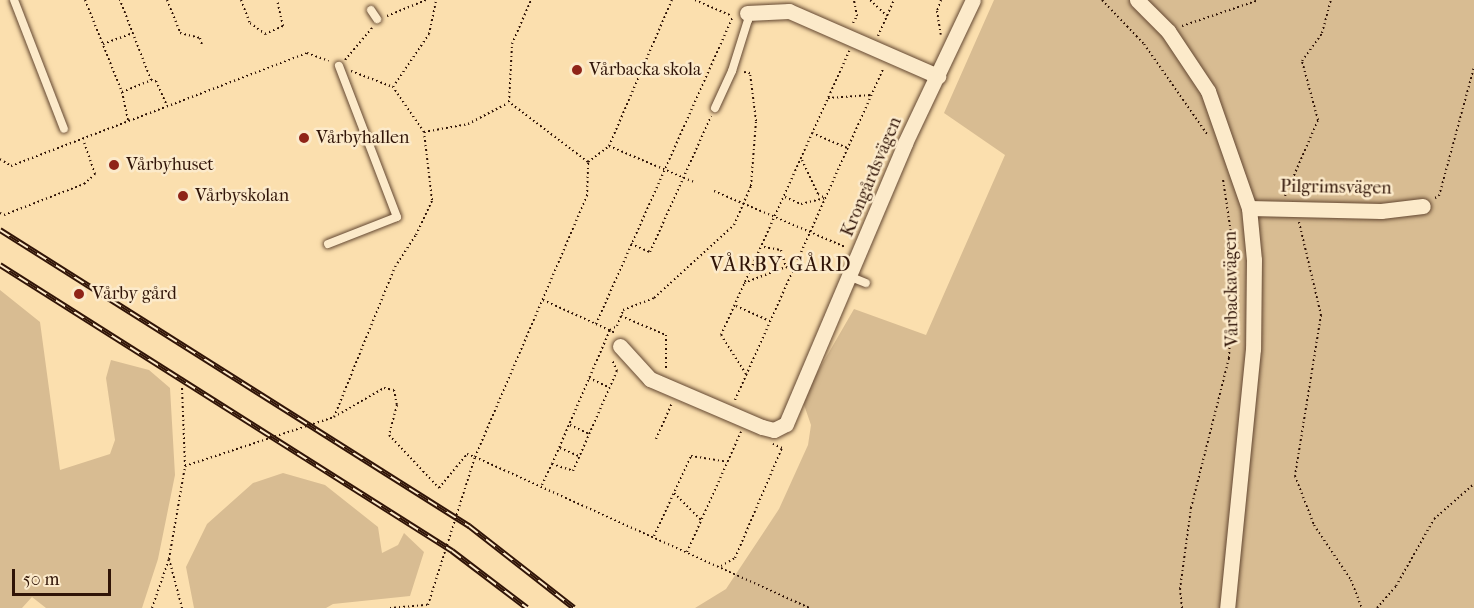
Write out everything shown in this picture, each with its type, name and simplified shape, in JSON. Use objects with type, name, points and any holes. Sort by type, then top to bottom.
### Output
[{"type":"street","name":"Krongårdsvägen","points":[[620,344],[650,379],[774,430],[786,424],[851,277],[905,143],[973,0]]},
{"type":"street","name":"Vårbackavägen","points":[[1137,0],[1168,31],[1208,92],[1249,208],[1254,260],[1253,349],[1227,608]]},
{"type":"street","points":[[739,14],[789,11],[938,76]]},
{"type":"street","name":"Pilgrimsvägen","points":[[1249,208],[1280,206],[1381,211],[1423,206]]},
{"type":"lane","points":[[14,0],[64,129]]},
{"type":"lane","points":[[371,9],[377,19]]},
{"type":"lane","points":[[715,108],[732,71],[748,20],[739,14]]},
{"type":"lane","points":[[328,244],[398,217],[339,66]]},
{"type":"lane","points":[[851,277],[866,283]]},
{"type":"path","points":[[85,0],[122,92],[120,100],[128,122]]},
{"type":"path","points":[[120,0],[151,80]]},
{"type":"path","points":[[167,0],[180,33],[200,38],[202,45]]},
{"type":"path","points":[[241,0],[250,23],[265,34],[283,26],[277,0]]},
{"type":"path","points":[[339,66],[377,19],[426,0]]},
{"type":"path","points":[[509,102],[512,44],[531,0]]},
{"type":"path","points":[[588,162],[609,146],[672,0]]},
{"type":"path","points":[[596,324],[665,170],[739,14],[695,0]]},
{"type":"path","points":[[850,28],[857,16],[854,0]]},
{"type":"path","points":[[870,0],[887,16]]},
{"type":"path","points":[[941,0],[936,11],[941,37]]},
{"type":"path","points":[[1102,0],[1144,44],[1210,144]]},
{"type":"path","points":[[1168,31],[1259,0]]},
{"type":"path","points":[[1280,206],[1318,120],[1302,61],[1322,33],[1331,0]]},
{"type":"path","points":[[103,44],[133,33]]},
{"type":"path","points":[[747,375],[721,335],[763,247],[851,46]]},
{"type":"path","points":[[0,159],[11,166],[307,53],[393,87]]},
{"type":"path","points":[[732,406],[890,55]]},
{"type":"path","points":[[1423,206],[1439,196],[1474,67]]},
{"type":"path","points":[[541,486],[610,330],[617,326],[623,310],[654,298],[698,261],[710,244],[734,225],[751,186],[756,121],[750,73]]},
{"type":"path","points":[[122,92],[151,80],[156,81],[167,106]]},
{"type":"path","points":[[828,98],[871,95]]},
{"type":"path","points":[[424,132],[468,124],[509,102]]},
{"type":"path","points":[[509,102],[588,162]]},
{"type":"path","points":[[631,244],[650,252],[715,108]]},
{"type":"path","points":[[812,134],[847,148]]},
{"type":"path","points":[[0,213],[4,216],[84,184],[95,174],[83,140]]},
{"type":"path","points":[[609,146],[694,182]]},
{"type":"path","points":[[801,159],[818,194],[825,198]]},
{"type":"path","points":[[390,608],[428,607],[475,457],[587,196],[588,162]]},
{"type":"path","points":[[1182,608],[1179,589],[1191,508],[1229,358],[1234,253],[1223,178]]},
{"type":"path","points":[[714,191],[848,249],[852,240]]},
{"type":"path","points":[[784,196],[801,204],[825,198]]},
{"type":"path","points":[[1297,207],[1321,315],[1295,476],[1314,525],[1351,580],[1362,608]]},
{"type":"path","points":[[763,247],[781,250],[786,267]]},
{"type":"path","points":[[744,283],[786,267],[793,270]]},
{"type":"path","points":[[543,300],[610,330],[620,344],[612,361],[617,371],[627,376]]},
{"type":"path","points":[[736,306],[770,321]]},
{"type":"path","points":[[621,316],[666,335],[666,376],[659,373]]},
{"type":"path","points":[[552,464],[573,471],[617,371]]},
{"type":"path","points":[[589,378],[610,388]]},
{"type":"path","points":[[152,608],[169,559],[185,466],[182,387]]},
{"type":"path","points":[[185,466],[334,417],[384,388],[398,394],[389,435],[429,482],[439,488],[467,454],[721,566],[809,608]]},
{"type":"path","points":[[656,439],[675,398]]},
{"type":"path","points":[[569,425],[589,434]]},
{"type":"path","points":[[687,552],[742,429],[752,434]]},
{"type":"path","points":[[721,566],[735,558],[782,448],[772,443]]},
{"type":"path","points":[[559,448],[579,456]]},
{"type":"path","points":[[654,536],[691,456],[727,462]]},
{"type":"path","points":[[1377,608],[1396,586],[1434,519],[1474,484]]},
{"type":"path","points":[[674,493],[701,520]]},
{"type":"path","points":[[169,559],[182,608]]},
{"type":"shaded area","points":[[994,0],[1474,0],[1474,608],[695,608],[726,589],[779,509],[808,445],[811,425],[802,399],[854,309],[926,335],[1005,155],[944,113]]},
{"type":"shaded area","points":[[0,290],[40,322],[60,470],[110,454],[115,440],[106,378],[111,360],[149,370],[170,388],[175,475],[158,559],[142,608],[46,608],[32,597],[22,608],[0,608]]},
{"type":"shaded area","points":[[283,473],[325,485],[378,527],[382,553],[398,545],[404,533],[424,552],[410,596],[333,604],[326,608],[194,608],[186,567],[207,524],[253,483]]},
{"type":"railway","points":[[0,230],[469,526],[574,608]]},
{"type":"railway","points":[[0,265],[452,551],[527,608]]},
{"type":"place","name":"Vårbacka skola","points":[[577,70]]},
{"type":"place","name":"Vårbyhallen","points":[[304,138]]},
{"type":"place","name":"Vårbyhuset","points":[[114,165]]},
{"type":"place","name":"Vårbyskolan","points":[[183,196]]},
{"type":"place","name":"Vårby gård","points":[[79,294]]},
{"type":"district","name":"VÅRBY GÅRD","points":[[781,264]]}]
